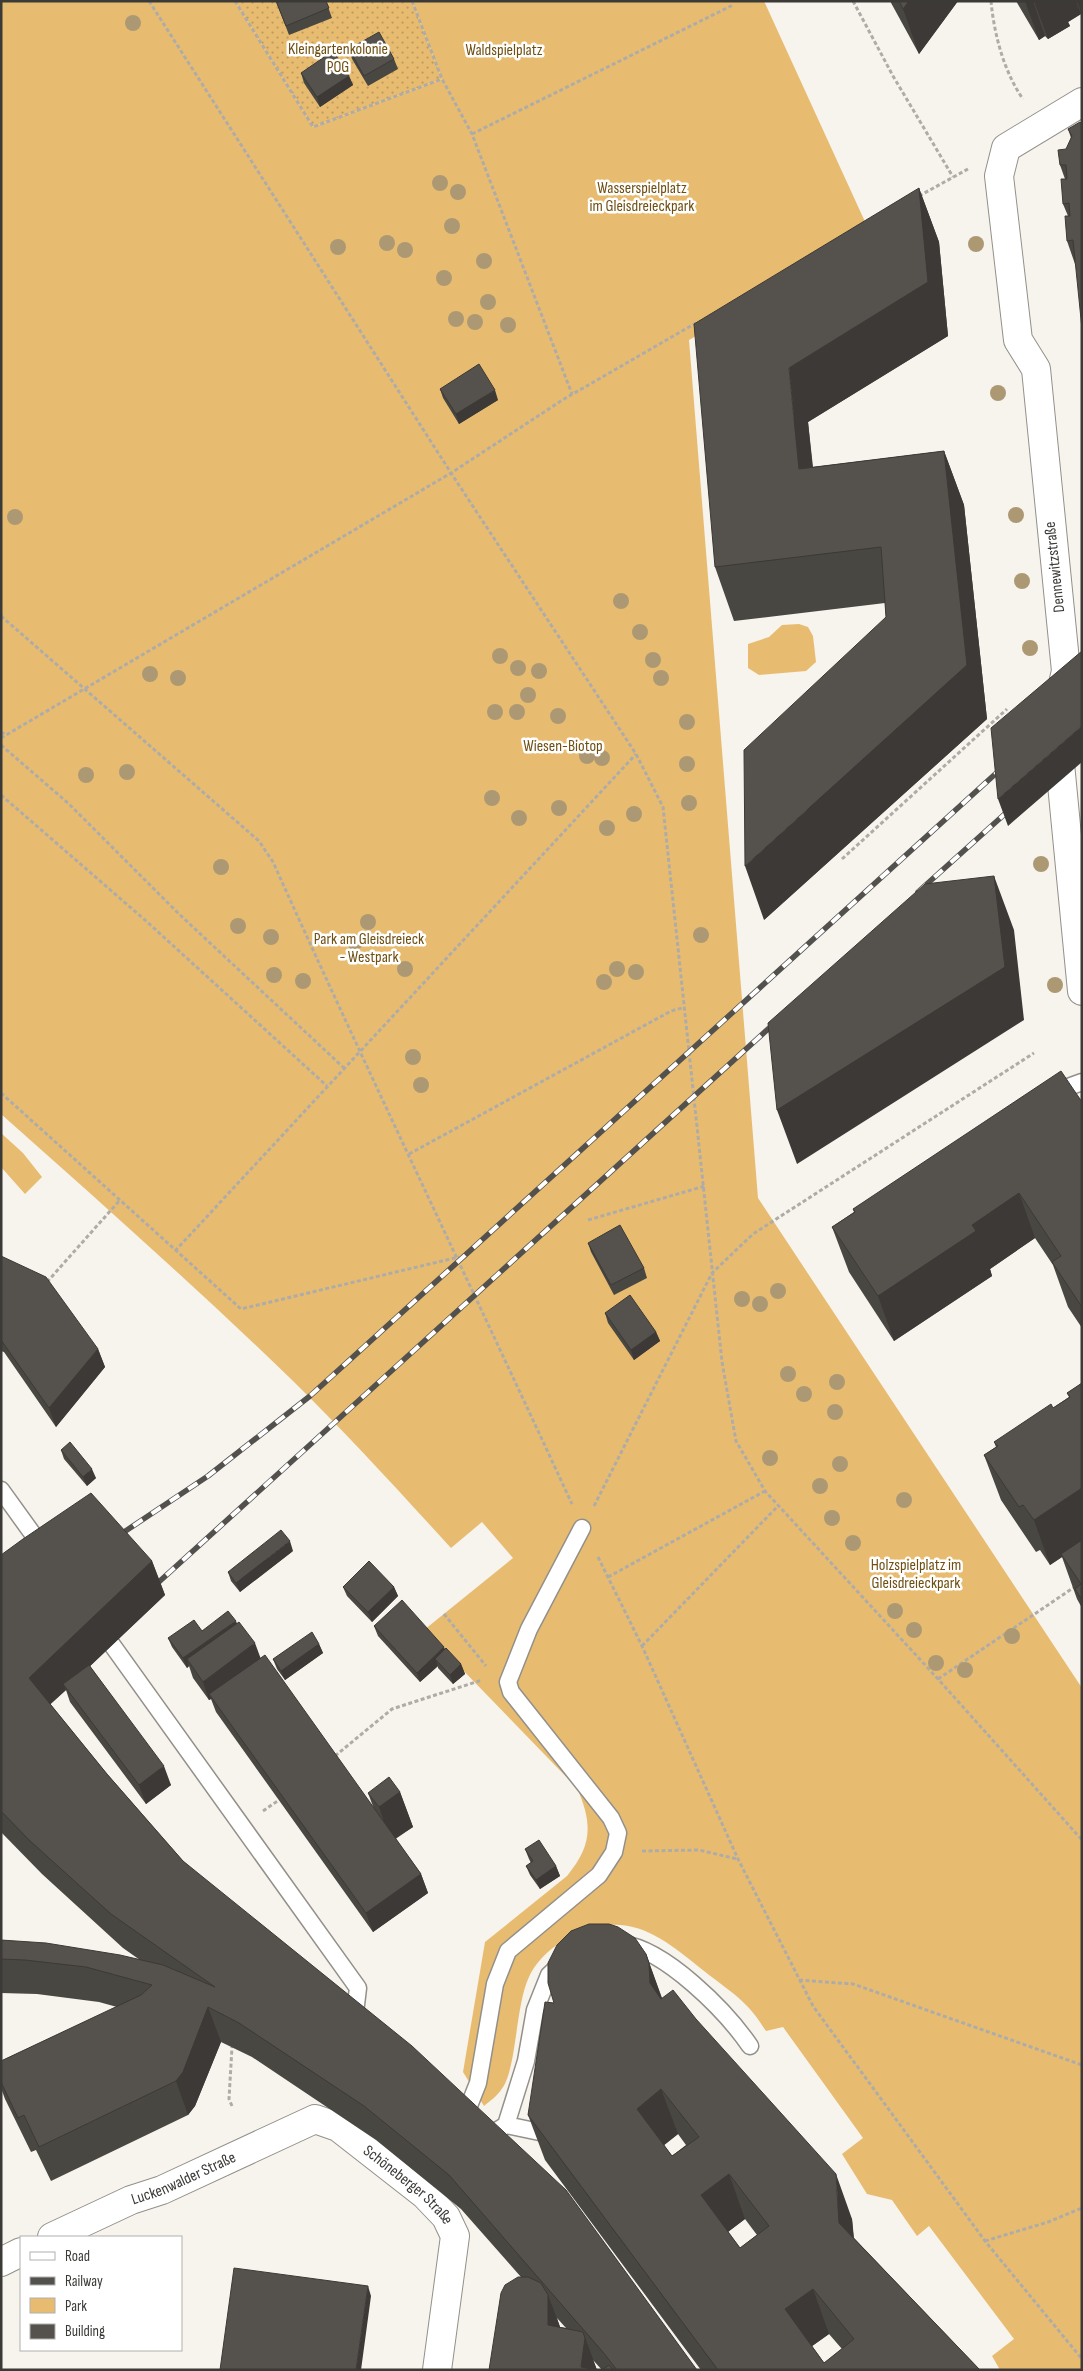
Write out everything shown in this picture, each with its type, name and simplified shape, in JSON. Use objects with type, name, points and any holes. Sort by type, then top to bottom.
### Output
[{"type":"street","points":[[1006,148],[1082,102]]},
{"type":"street","name":"Dennewitzstraße","points":[[1006,148],[1000,176],[1018,340],[1036,369],[1066,671],[1056,713],[1082,991]]},
{"type":"street","name":"Schöneberger Straße","points":[[320,2112],[338,2127],[430,2188],[455,2236],[437,2370]]},
{"type":"street","name":"Luckenwalder Straße","points":[[54,2236],[131,2200],[162,2190],[320,2112]]},
{"type":"street","points":[[1,2262],[20,2252]]},
{"type":"lane","points":[[1042,1106],[1072,1086],[1082,1082]]},
{"type":"lane","points":[[1,1490],[53,1562]]},
{"type":"lane","points":[[458,2138],[478,2083],[495,1984],[508,1951],[599,1875],[614,1852],[618,1833],[611,1818],[512,1692],[508,1682],[529,1629],[582,1528]]},
{"type":"lane","points":[[93,1618],[358,1988],[350,2036]]},
{"type":"lane","points":[[603,1942],[635,1946],[661,1958],[732,2022],[750,2046]]},
{"type":"lane","points":[[473,2145],[506,2125],[526,2061],[535,2010],[542,1992],[549,1975],[573,1953]]},
{"type":"lane","points":[[506,2125],[549,2134]]},
{"type":"path","points":[[149,1],[451,473],[636,754],[662,807],[682,1008],[705,1186],[722,1362],[736,1441],[764,1491],[938,1678],[1082,1840]]},
{"type":"path","points":[[234,1],[313,127],[442,79]]},
{"type":"path","points":[[412,1],[442,79],[472,134],[572,394]]},
{"type":"path","points":[[853,1],[893,76],[953,177]]},
{"type":"path","points":[[991,1],[993,19],[1011,82],[1042,126]]},
{"type":"path","points":[[472,134],[733,5]]},
{"type":"path","points":[[918,196],[1006,148]]},
{"type":"path","points":[[1,738],[451,473],[572,394],[702,320]]},
{"type":"path","points":[[1,616],[259,841],[273,862],[359,1052],[459,1257],[582,1528],[642,1646],[738,1859],[798,1980],[813,2006],[985,2241],[1082,2359]]},
{"type":"path","points":[[842,859],[1007,709]]},
{"type":"path","points":[[1,732],[6,735]]},
{"type":"path","points":[[1,745],[69,804],[179,914],[344,1068]]},
{"type":"path","points":[[175,1252],[636,754]]},
{"type":"path","points":[[1,795],[145,920],[327,1086]]},
{"type":"path","points":[[409,1154],[670,1011],[682,1008]]},
{"type":"path","points":[[582,1528],[712,1273],[753,1234],[1034,1053]]},
{"type":"path","points":[[1,1093],[175,1252],[242,1309],[459,1257]]},
{"type":"path","points":[[588,1220],[705,1186]]},
{"type":"path","points":[[44,1284],[120,1200]]},
{"type":"path","points":[[608,1577],[764,1491]]},
{"type":"path","points":[[642,1646],[778,1506]]},
{"type":"path","points":[[938,1678],[1082,1582]]},
{"type":"path","points":[[444,1614],[488,1668]]},
{"type":"path","points":[[332,1758],[392,1710],[473,1683]]},
{"type":"path","points":[[271,1805],[279,1800]]},
{"type":"path","points":[[614,1852],[699,1850],[738,1859]]},
{"type":"path","points":[[798,1980],[853,1984],[1082,2065]]},
{"type":"path","points":[[232,2047],[230,2099],[232,2106]]},
{"type":"path","points":[[985,2241],[1048,2222],[1082,2208]]},
{"type":"green space","name":"Park am Gleisdreieck - Westpark","points":[[1,1],[235,1],[313,127],[442,79],[412,1],[764,1],[872,237],[689,340],[758,1198],[1082,1688],[1082,2370],[1000,2370],[992,2356],[1014,2339],[929,2226],[917,2236],[892,2200],[867,2194],[842,2154],[863,2138],[783,2027],[766,2031],[751,2010],[733,1993],[674,1947],[643,1930],[627,1926],[610,1925],[592,1928],[566,1939],[542,1958],[532,1970],[524,1989],[513,2054],[506,2081],[498,2094],[484,2106],[463,2072],[485,1942],[567,1876],[581,1855],[587,1834],[586,1813],[577,1788],[424,1630],[513,1558],[482,1522],[451,1548],[353,1442],[257,1346],[1,1114]]},
{"type":"green space","name":"Kleingartenkolonie POG","points":[[235,1],[412,1],[442,79],[313,127]]},
{"type":"green space","points":[[799,624],[808,627],[813,636],[816,662],[806,671],[759,675],[748,668],[748,644],[769,637],[782,625]]},
{"type":"green space","points":[[1,1133],[23,1153],[42,1177],[25,1194],[1,1167]]},
{"type":"building","points":[[276,1],[326,1],[329,8],[286,26]]},
{"type":"building","points":[[899,1],[909,1],[903,9]]},
{"type":"building","points":[[379,32],[394,59],[364,76],[349,49]]},
{"type":"building","points":[[333,51],[349,76],[317,97],[301,73]]},
{"type":"building","points":[[1080,122],[1082,124],[1082,329],[1073,240],[1067,241],[1065,216],[1070,216],[1069,203],[1063,204],[1061,179],[1067,179],[1066,165],[1060,165],[1058,150],[1066,149],[1072,136],[1068,129]]},
{"type":"building","points":[[919,188],[928,282],[789,368],[799,469],[944,451],[967,665],[745,866],[744,750],[886,617],[881,547],[715,567],[694,324]]},
{"type":"building","points":[[479,364],[495,390],[456,414],[440,389]]},
{"type":"building","points":[[1082,651],[1082,726],[998,799],[991,728]]},
{"type":"building","points":[[994,876],[1005,967],[777,1110],[768,1023],[925,884]]},
{"type":"building","points":[[1061,1071],[1082,1102],[1082,1307],[1052,1262],[1061,1256],[1019,1193],[972,1225],[976,1231],[878,1296],[832,1227],[855,1212],[853,1209]]},
{"type":"building","points":[[620,1225],[644,1268],[611,1285],[588,1243]]},
{"type":"building","points":[[1,1256],[46,1277],[98,1349],[49,1408],[1,1340]]},
{"type":"building","points":[[630,1295],[656,1332],[631,1350],[605,1313]]},
{"type":"building","points":[[1082,1383],[1082,1488],[1034,1520],[1023,1505],[1019,1507],[984,1455],[998,1446],[994,1442],[1051,1404],[1053,1408],[1070,1397],[1067,1393]]},
{"type":"building","points":[[70,1442],[92,1469],[83,1477],[61,1450]]},
{"type":"building","points":[[91,1493],[152,1561],[29,1678],[107,1774],[183,1861],[412,2046],[566,2190],[697,2370],[617,2370],[449,2175],[364,2106],[239,2023],[208,2007],[183,2072],[176,2081],[39,2147],[24,2115],[18,2118],[1,2082],[1,2061],[141,1995],[152,1985],[86,1967],[1,1959],[1,1940],[46,1943],[120,1955],[163,1965],[215,1987],[111,1914],[29,1840],[1,1811],[1,1555]]},
{"type":"building","points":[[281,1530],[290,1541],[236,1583],[228,1572]]},
{"type":"building","points":[[1082,1540],[1082,1600],[1075,1589],[1081,1584],[1061,1554]]},
{"type":"building","points":[[369,1561],[394,1587],[368,1612],[343,1587]]},
{"type":"building","points":[[402,1600],[444,1647],[417,1673],[374,1626]]},
{"type":"building","points":[[228,1611],[236,1621],[183,1658],[168,1638],[194,1620],[202,1631]]},
{"type":"building","points":[[239,1622],[255,1643],[203,1682],[187,1659]]},
{"type":"building","points":[[312,1632],[319,1644],[281,1671],[273,1659]]},
{"type":"building","points":[[446,1648],[461,1664],[450,1675],[435,1659]]},
{"type":"building","points":[[265,1655],[421,1874],[366,1913],[209,1694]]},
{"type":"building","points":[[89,1665],[164,1766],[139,1785],[63,1684]]},
{"type":"building","points":[[389,1777],[400,1792],[379,1807],[368,1793]]},
{"type":"building","points":[[539,1840],[556,1866],[536,1880],[526,1866],[533,1861],[525,1849]]},
{"type":"building","points":[[589,1924],[609,1924],[618,1927],[635,1938],[646,1954],[649,1963],[650,1983],[661,1999],[673,1990],[696,2019],[836,2174],[839,2223],[980,2370],[718,2370],[528,2115],[545,2002],[554,2003],[548,1983],[548,1963],[557,1945],[571,1931]],"holes":[[[661,2089],[699,2137],[672,2156],[637,2109]],[[729,2174],[769,2226],[740,2248],[701,2195]],[[813,2289],[854,2339],[824,2363],[785,2309]]]},
{"type":"building","points":[[234,2268],[368,2286],[356,2370],[220,2370]]},
{"type":"building","points":[[518,2277],[528,2277],[541,2283],[548,2295],[548,2325],[583,2332],[585,2338],[581,2367],[598,2370],[489,2370],[501,2293],[505,2285]]},
{"type":"building","points":[[609,2365],[613,2370],[602,2370]]},
{"type":"railway","points":[[115,1538],[208,1476],[310,1396],[1003,767]]},
{"type":"railway","points":[[918,892],[1007,812]]},
{"type":"railway","points":[[150,1590],[778,1020]]},
{"type":"park label","name":"Waldspielplatz","points":[[504,50]]},
{"type":"park label","name":"Wasserspielplatz im Gleisdreieckpark","points":[[642,197]]},
{"type":"park label","name":"Wiesen-Biotop","points":[[563,746]]},
{"type":"park label","name":"Holzspielplatz im Gleisdreieckpark","points":[[916,1574]]}]
